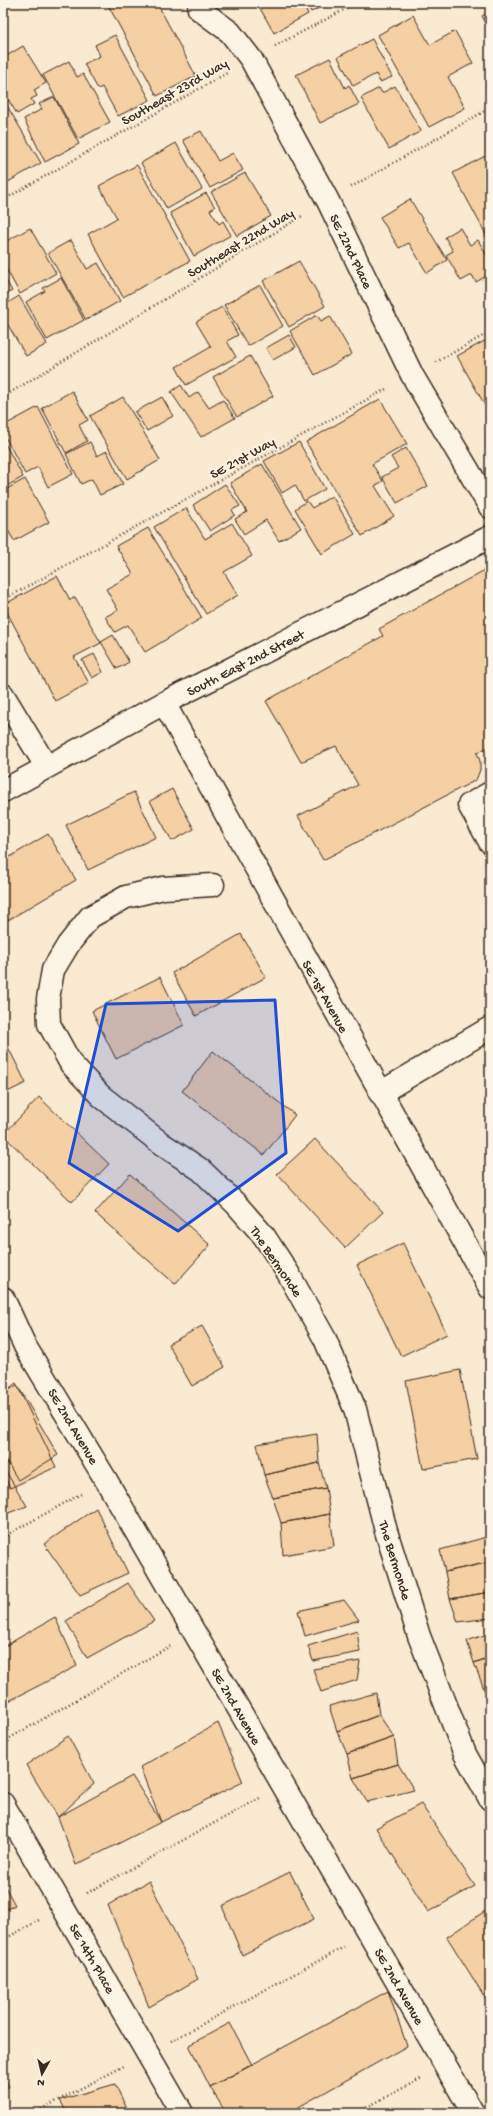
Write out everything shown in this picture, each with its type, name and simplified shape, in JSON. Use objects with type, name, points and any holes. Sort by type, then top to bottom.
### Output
[{"type":"street","name":"SE 22nd Place","points":[[199,9],[230,32],[251,58],[328,201],[412,375],[490,507]]},
{"type":"street","name":"South East 2nd Street","points":[[3,791],[46,766],[164,703],[490,537]]},
{"type":"street","points":[[3,695],[46,766]]},
{"type":"street","name":"SE 1st Avenue","points":[[164,703],[490,1288]]},
{"type":"street","points":[[490,793],[469,805],[490,842]]},
{"type":"street","name":"The Bermonde","points":[[213,885],[163,888],[126,897],[90,917],[68,945],[53,970],[48,999],[50,1024],[71,1064],[101,1096],[162,1144],[201,1170],[236,1204],[264,1236],[288,1273],[325,1339],[355,1409],[386,1531],[419,1636],[464,1754],[490,1799]]},
{"type":"street","points":[[380,1093],[490,1028]]},
{"type":"street","name":"SE 2nd Avenue","points":[[3,1298],[25,1346],[195,1632],[473,2113]]},
{"type":"street","name":"SE 14th Place","points":[[3,1804],[149,2053],[182,2113]]},
{"type":"path","name":"Southeast 23rd Way","points":[[3,200],[251,58],[357,3]]},
{"type":"path","name":"Southeast 22nd Way","points":[[3,397],[328,201],[490,108]]},
{"type":"path","name":"SE 21st Way","points":[[3,600],[490,332]]},
{"type":"path","points":[[3,1537],[106,1480]]},
{"type":"path","points":[[3,1742],[195,1632]]},
{"type":"path","points":[[3,1940],[283,1786]]},
{"type":"path","points":[[34,2113],[149,2053],[369,1933]]},
{"type":"path","points":[[356,2113],[445,2065]]},
{"type":"highlighted area","points":[[275,1000],[286,1153],[178,1231],[69,1163],[106,1004]]},
{"type":"building","points":[[107,3],[157,3],[196,76],[157,96]]},
{"type":"building","points":[[257,3],[302,3],[308,14],[274,33]]},
{"type":"building","points":[[306,3],[328,3],[311,12]]},
{"type":"building","points":[[490,11],[490,31],[482,16]]},
{"type":"building","points":[[413,15],[430,45],[455,31],[473,63],[448,77],[465,108],[429,127],[378,35]]},
{"type":"building","points":[[115,35],[150,100],[118,116],[102,87],[98,89],[84,64],[100,56],[95,45]]},
{"type":"building","points":[[372,39],[392,77],[380,82],[376,74],[353,86],[338,57]]},
{"type":"building","points":[[23,46],[46,83],[34,90],[37,96],[31,99],[34,104],[17,114],[3,91],[3,58]]},
{"type":"building","points":[[330,58],[345,88],[349,85],[359,104],[320,123],[296,75]]},
{"type":"building","points":[[69,61],[77,77],[83,74],[110,122],[78,139],[43,75]]},
{"type":"building","points":[[395,86],[421,131],[389,149],[361,98],[379,88],[382,93]]},
{"type":"building","points":[[54,97],[79,144],[45,162],[24,119],[42,109],[39,104]]},
{"type":"building","points":[[3,99],[41,163],[8,182],[3,174]]},
{"type":"building","points":[[201,131],[218,161],[233,153],[243,170],[210,188],[183,140]]},
{"type":"building","points":[[176,143],[202,189],[167,209],[141,163]]},
{"type":"building","points":[[489,154],[490,155],[490,242],[453,173]]},
{"type":"building","points":[[137,165],[190,261],[123,297],[88,234],[117,218],[99,186]]},
{"type":"building","points":[[245,173],[271,216],[237,236],[211,192]]},
{"type":"building","points":[[206,193],[215,207],[210,210],[219,224],[223,221],[231,235],[194,256],[170,213]]},
{"type":"building","points":[[410,199],[447,260],[427,273],[409,243],[399,248],[380,217]]},
{"type":"building","points":[[30,228],[56,273],[20,294],[3,263],[3,243]]},
{"type":"building","points":[[460,228],[470,245],[478,240],[490,261],[490,274],[476,282],[472,275],[461,281],[446,255],[453,251],[445,237]]},
{"type":"building","points":[[71,240],[87,269],[98,263],[120,301],[86,320],[48,253]]},
{"type":"building","points":[[299,261],[325,306],[289,327],[263,281]]},
{"type":"building","points":[[3,275],[12,291],[3,296]]},
{"type":"building","points":[[61,278],[84,320],[47,340],[26,302],[45,291],[43,288]]},
{"type":"building","points":[[260,285],[283,326],[248,346],[224,305]]},
{"type":"building","points":[[19,296],[47,344],[26,356],[8,325],[3,328],[3,306]]},
{"type":"building","points":[[222,307],[238,335],[227,341],[236,357],[186,385],[176,367],[211,347],[196,322]]},
{"type":"building","points":[[317,315],[321,321],[330,316],[352,354],[315,375],[290,331]]},
{"type":"building","points":[[289,335],[296,347],[273,360],[266,348]]},
{"type":"building","points":[[490,338],[490,414],[457,356]]},
{"type":"building","points":[[250,356],[273,396],[237,417],[213,377]]},
{"type":"building","points":[[181,385],[189,398],[198,392],[209,408],[223,400],[235,418],[201,437],[171,392]]},
{"type":"building","points":[[72,391],[88,420],[79,425],[87,441],[66,453],[42,408]]},
{"type":"building","points":[[123,397],[160,460],[127,479],[90,416]]},
{"type":"building","points":[[162,397],[173,416],[147,431],[135,412]]},
{"type":"building","points":[[380,399],[407,444],[372,464],[383,481],[375,486],[394,516],[362,536],[306,442]]},
{"type":"building","points":[[38,407],[73,474],[48,487],[38,467],[25,474],[3,433],[3,426]]},
{"type":"building","points":[[3,440],[23,477],[3,488]]},
{"type":"building","points":[[90,442],[97,456],[107,451],[123,484],[100,495],[92,479],[81,484],[66,454]]},
{"type":"building","points":[[299,442],[325,489],[304,501],[295,485],[282,493],[264,461]]},
{"type":"building","points":[[406,448],[428,486],[397,503],[382,477],[398,468],[391,457]]},
{"type":"building","points":[[262,464],[301,528],[279,541],[266,520],[244,534],[235,519],[247,512],[230,483]]},
{"type":"building","points":[[25,479],[49,522],[14,541],[3,521],[3,491]]},
{"type":"building","points":[[225,484],[240,506],[232,510],[235,515],[210,531],[193,505]]},
{"type":"building","points":[[332,496],[355,534],[322,554],[295,509],[307,501],[312,508]]},
{"type":"building","points":[[186,508],[205,539],[232,523],[252,556],[224,572],[238,595],[206,614],[154,527]]},
{"type":"building","points":[[148,528],[202,618],[145,652],[128,625],[115,632],[105,617],[118,610],[106,589],[133,574],[116,546]]},
{"type":"building","points":[[3,536],[8,546],[3,548]]},
{"type":"building","points":[[490,567],[490,746],[477,753],[480,761],[480,770],[476,780],[323,860],[298,816],[358,785],[336,746],[301,762],[266,701],[383,636],[379,629]]},
{"type":"building","points":[[57,576],[70,600],[75,597],[101,643],[74,657],[89,683],[55,701],[3,605]]},
{"type":"building","points":[[113,635],[129,662],[117,669],[101,642]]},
{"type":"building","points":[[94,654],[103,672],[92,678],[82,660]]},
{"type":"building","points":[[172,789],[194,829],[172,841],[150,801]]},
{"type":"building","points":[[134,792],[156,837],[88,870],[66,825]]},
{"type":"building","points":[[48,834],[76,880],[3,923],[3,861]]},
{"type":"building","points":[[241,934],[266,977],[196,1016],[172,973]]},
{"type":"building","points":[[160,977],[184,1025],[116,1059],[92,1011]]},
{"type":"building","points":[[3,1037],[26,1083],[3,1094]]},
{"type":"building","points":[[213,1051],[295,1115],[264,1155],[182,1091]]},
{"type":"building","points":[[39,1097],[109,1164],[72,1202],[3,1135]]},
{"type":"building","points":[[315,1139],[383,1212],[345,1248],[277,1174]]},
{"type":"building","points":[[130,1174],[210,1245],[175,1284],[95,1213]]},
{"type":"building","points":[[403,1243],[447,1334],[401,1356],[357,1265]]},
{"type":"building","points":[[202,1326],[225,1367],[192,1386],[168,1344]]},
{"type":"building","points":[[460,1370],[477,1459],[423,1469],[406,1381]]},
{"type":"building","points":[[16,1383],[58,1455],[18,1480],[3,1455],[3,1393]]},
{"type":"building","points":[[17,1385],[56,1467],[10,1488],[3,1473],[3,1394]]},
{"type":"building","points":[[317,1434],[319,1463],[264,1475],[257,1444]]},
{"type":"building","points":[[319,1463],[326,1488],[273,1498],[264,1475]]},
{"type":"building","points":[[3,1467],[27,1506],[3,1515]]},
{"type":"building","points":[[326,1488],[330,1514],[281,1523],[273,1498]]},
{"type":"building","points":[[96,1508],[128,1573],[80,1595],[44,1544]]},
{"type":"building","points":[[330,1514],[334,1546],[283,1555],[281,1523]]},
{"type":"building","points":[[490,1536],[490,1562],[445,1572],[440,1550]]},
{"type":"building","points":[[490,1562],[490,1592],[450,1599],[445,1572]]},
{"type":"building","points":[[128,1583],[154,1621],[87,1658],[66,1621]]},
{"type":"building","points":[[490,1592],[490,1618],[458,1622],[450,1599]]},
{"type":"building","points":[[344,1600],[359,1620],[305,1636],[298,1611]]},
{"type":"building","points":[[55,1617],[77,1666],[3,1704],[3,1647]]},
{"type":"building","points":[[357,1631],[360,1652],[313,1661],[308,1646]]},
{"type":"building","points":[[490,1633],[490,1657],[474,1663],[467,1641]]},
{"type":"building","points":[[490,1657],[490,1687],[484,1689],[474,1663]]},
{"type":"building","points":[[360,1661],[357,1680],[321,1692],[313,1669]]},
{"type":"building","points":[[490,1687],[490,1706],[484,1689]]},
{"type":"building","points":[[376,1693],[379,1715],[337,1731],[329,1706]]},
{"type":"building","points":[[379,1715],[394,1737],[347,1754],[337,1731]]},
{"type":"building","points":[[218,1723],[243,1782],[161,1822],[140,1767]]},
{"type":"building","points":[[68,1736],[94,1784],[58,1817],[26,1765]]},
{"type":"building","points":[[394,1737],[398,1764],[353,1778],[347,1754]]},
{"type":"building","points":[[398,1764],[414,1790],[367,1802],[353,1778]]},
{"type":"building","points":[[132,1776],[161,1822],[76,1865],[58,1817]]},
{"type":"building","points":[[421,1804],[475,1886],[428,1912],[376,1828]]},
{"type":"building","points":[[290,1872],[314,1919],[242,1955],[222,1906]]},
{"type":"building","points":[[149,1881],[198,1979],[149,2007],[108,1905]]},
{"type":"building","points":[[3,1883],[15,1905],[3,1911]]},
{"type":"building","points":[[485,1911],[490,1917],[490,1997],[486,1999],[447,1937]]},
{"type":"building","points":[[388,1991],[407,2046],[288,2113],[226,2113],[210,2087]]},
{"type":"building","points":[[230,2023],[252,2065],[210,2087],[189,2045]]},
{"type":"building","points":[[3,2074],[9,2087],[3,2090]]},
{"type":"building","points":[[115,2084],[129,2113],[67,2113],[60,2100]]}]
